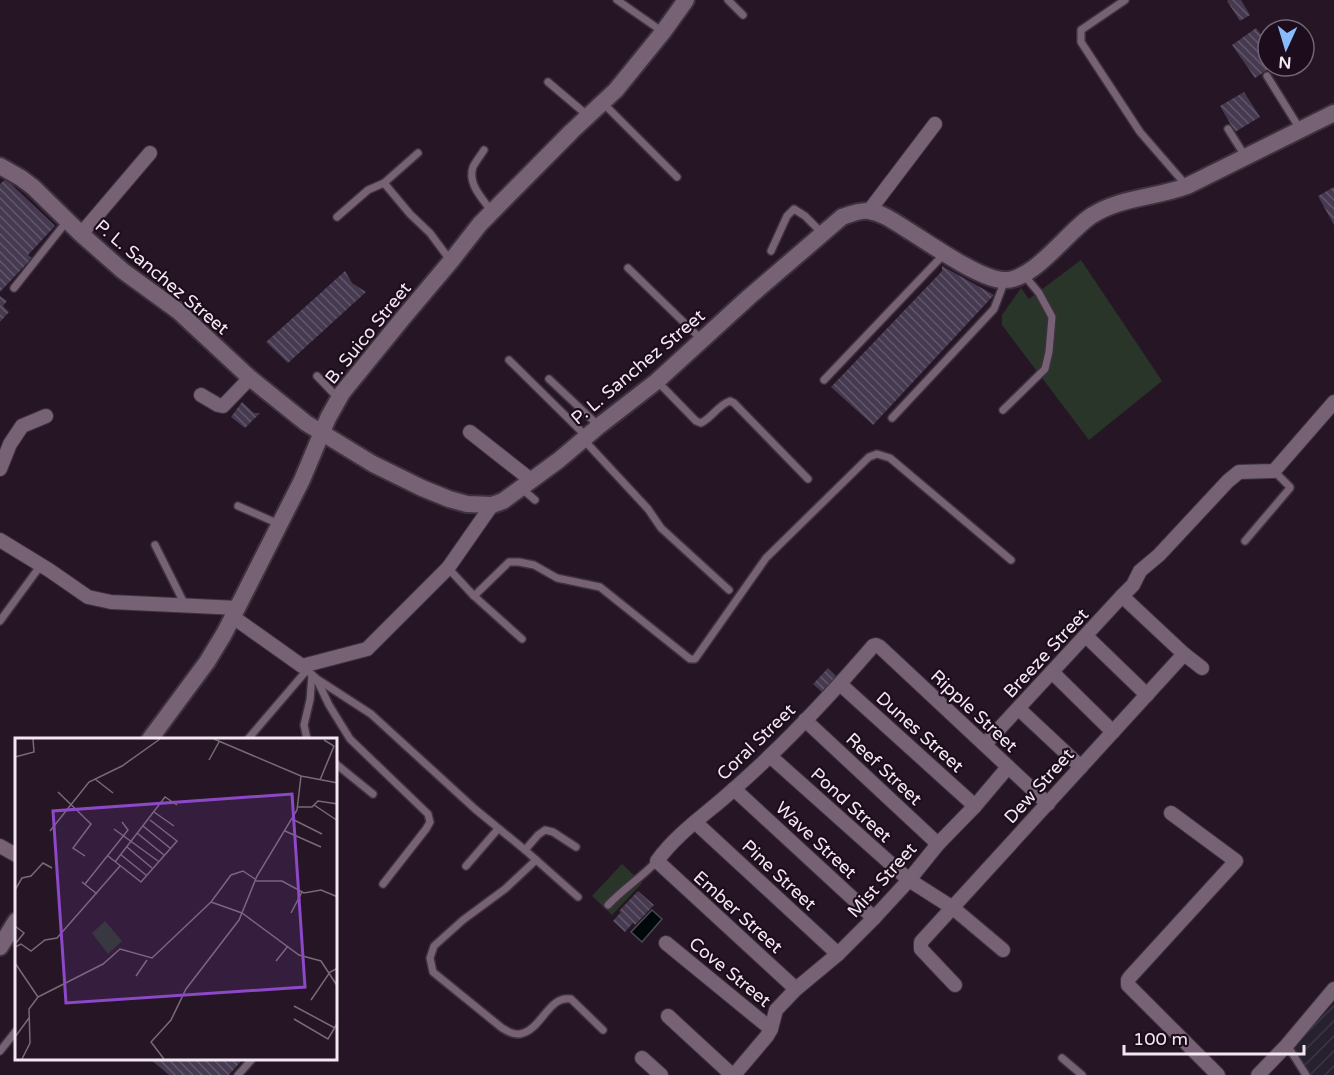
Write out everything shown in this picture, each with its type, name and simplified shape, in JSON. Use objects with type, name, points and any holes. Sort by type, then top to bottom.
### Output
[{"type":"street","name":"B. Suico Street","points":[[151,738],[207,662],[236,613],[339,399],[480,224],[616,90],[686,0]]},
{"type":"street","points":[[935,124],[869,211],[891,219],[987,277],[1005,280],[1014,279],[1035,267],[1091,216],[1116,204],[1144,201],[1179,191],[1245,156],[1267,149],[1300,129],[1334,113]]},
{"type":"street","points":[[81,234],[150,153]]},
{"type":"street","name":"P. L. Sanchez Street","points":[[0,166],[33,187],[123,271],[178,311],[250,378],[306,423],[373,464],[449,500],[467,504],[492,505],[503,501],[559,460],[657,381],[843,217],[869,211]]},
{"type":"street","points":[[201,395],[223,406],[250,378]]},
{"type":"street","points":[[1274,471],[1334,402]]},
{"type":"street","points":[[0,469],[10,444],[22,426],[46,416]]},
{"type":"street","points":[[471,432],[526,484]]},
{"type":"street","name":"Breeze Street","points":[[985,744],[1122,596],[1133,585],[1149,579],[1159,555],[1228,481],[1239,472],[1274,471]]},
{"type":"street","points":[[0,540],[42,565],[88,597],[111,602],[185,606],[236,613],[310,673],[367,650],[447,568],[492,505]]},
{"type":"street","points":[[1122,596],[1202,668]]},
{"type":"street","points":[[1086,636],[1147,695]]},
{"type":"street","name":"Coral Street","points":[[657,861],[685,829],[770,756],[876,645]]},
{"type":"street","name":"Ripple Street","points":[[876,645],[1047,804]]},
{"type":"street","name":"Dew Street","points":[[955,985],[921,949],[921,942],[1184,654]]},
{"type":"street","points":[[1052,672],[1113,732]]},
{"type":"street","name":"Dunes Street","points":[[840,684],[975,806]]},
{"type":"street","points":[[1019,709],[1081,767]]},
{"type":"street","name":"Reef Street","points":[[805,720],[938,844]]},
{"type":"street","name":"Pond Street","points":[[770,756],[909,880],[953,908],[1003,950]]},
{"type":"street","name":"Mist Street","points":[[771,1029],[776,1010],[874,918],[1008,767]]},
{"type":"street","name":"Wave Street","points":[[734,789],[874,918]]},
{"type":"street","points":[[1171,813],[1236,861],[1130,978],[1128,983],[1130,988],[1218,1075]]},
{"type":"street","name":"Pine Street","points":[[695,822],[838,954]]},
{"type":"street","points":[[0,846],[15,854]]},
{"type":"street","name":"Ember Street","points":[[657,861],[796,989]]},
{"type":"street","points":[[2,940],[15,922]]},
{"type":"street","name":"Cove Street","points":[[666,943],[771,1029]]},
{"type":"street","points":[[1258,1075],[1287,1045],[1334,989]]},
{"type":"street","points":[[668,1016],[733,1075],[771,1029]]},
{"type":"street","points":[[642,1058],[661,1075]]},
{"type":"lane","points":[[617,0],[663,32]]},
{"type":"lane","points":[[728,0],[743,15]]},
{"type":"lane","points":[[1125,0],[1081,30],[1081,42],[1179,191]]},
{"type":"lane","points":[[1268,78],[1300,129]]},
{"type":"lane","points":[[548,81],[588,117]]},
{"type":"lane","points":[[603,103],[677,177]]},
{"type":"lane","points":[[1228,129],[1245,156]]},
{"type":"lane","points":[[484,150],[473,167],[471,177],[474,186],[492,212]]},
{"type":"lane","points":[[337,217],[368,190],[384,183],[417,153]]},
{"type":"lane","points":[[384,183],[430,233],[451,261]]},
{"type":"lane","points":[[771,251],[787,216],[794,209],[806,216],[823,234]]},
{"type":"lane","points":[[14,288],[67,221]]},
{"type":"lane","points":[[824,380],[945,253]]},
{"type":"lane","points":[[628,268],[702,340]]},
{"type":"lane","points":[[1003,410],[1045,369],[1049,352],[1052,317],[1039,293],[1024,274]]},
{"type":"lane","points":[[892,418],[994,309],[1005,280]]},
{"type":"lane","points":[[509,360],[589,434]]},
{"type":"lane","points":[[317,376],[339,399]]},
{"type":"lane","points":[[549,379],[661,528],[729,590]]},
{"type":"lane","points":[[657,381],[696,421],[701,423],[724,403],[730,401],[808,479]]},
{"type":"lane","points":[[474,596],[509,562],[534,565],[557,578],[600,587],[690,659],[695,659],[766,558],[869,457],[877,454],[890,458],[1011,560]]},
{"type":"lane","points":[[1245,541],[1290,488],[1274,471]]},
{"type":"lane","points":[[526,484],[535,500]]},
{"type":"lane","points":[[238,506],[280,524]]},
{"type":"lane","points":[[155,545],[185,606]]},
{"type":"lane","points":[[0,621],[42,565]]},
{"type":"lane","points":[[447,568],[522,639]]},
{"type":"lane","points":[[249,738],[310,673]]},
{"type":"lane","points":[[307,738],[304,726],[310,700],[310,673]]},
{"type":"lane","points":[[310,673],[371,714],[498,829],[578,897]]},
{"type":"lane","points":[[310,673],[350,739],[428,813],[430,822],[426,829],[383,884]]},
{"type":"lane","points":[[338,766],[373,794]]},
{"type":"lane","points":[[466,866],[498,829]]},
{"type":"lane","points":[[525,850],[545,830],[553,832],[576,847]]},
{"type":"lane","points":[[536,860],[505,889],[463,920],[435,946],[430,958],[433,972],[511,1033],[519,1035],[527,1031],[558,999],[565,998],[571,999],[603,1030]]},
{"type":"lane","points":[[608,905],[657,861]]},
{"type":"lane","points":[[0,1051],[15,1032]]},
{"type":"lane","points":[[1287,1045],[1306,1075]]},
{"type":"lane","points":[[1062,1058],[1082,1075]]},
{"type":"lane","points":[[238,1075],[252,1060]]},
{"type":"shaded area","points":[[652,910],[662,919],[642,942],[631,932]]},
{"type":"shaded area","points":[[1334,1003],[1334,1075],[1305,1075],[1288,1050]]},
{"type":"green space","points":[[1081,260],[1162,381],[1089,440],[1002,325],[1002,315],[1021,288],[1029,299]]},
{"type":"green space","points":[[622,864],[642,883],[612,915],[592,896]]},
{"type":"building","points":[[1228,0],[1241,0],[1250,15],[1240,21]]},
{"type":"building","points":[[1256,28],[1256,77],[1255,78],[1232,45]]},
{"type":"building","points":[[1244,92],[1260,117],[1235,132],[1220,106]]},
{"type":"building","points":[[6,179],[55,226],[28,255],[32,258],[0,292],[0,184]]},
{"type":"building","points":[[1334,187],[1334,225],[1318,196]]},
{"type":"building","points":[[942,266],[994,295],[873,425],[831,387],[942,271]]},
{"type":"building","points":[[345,271],[352,283],[366,292],[288,363],[266,342]]},
{"type":"building","points":[[0,296],[7,301],[3,306],[9,312],[0,322]]},
{"type":"building","points":[[242,402],[254,413],[260,413],[245,428],[231,417]]},
{"type":"building","points":[[828,668],[837,677],[823,693],[813,684]]},
{"type":"building","points":[[638,891],[654,905],[625,932],[613,921]]},
{"type":"building","points":[[151,1060],[242,1060],[229,1075],[169,1075]]}]
